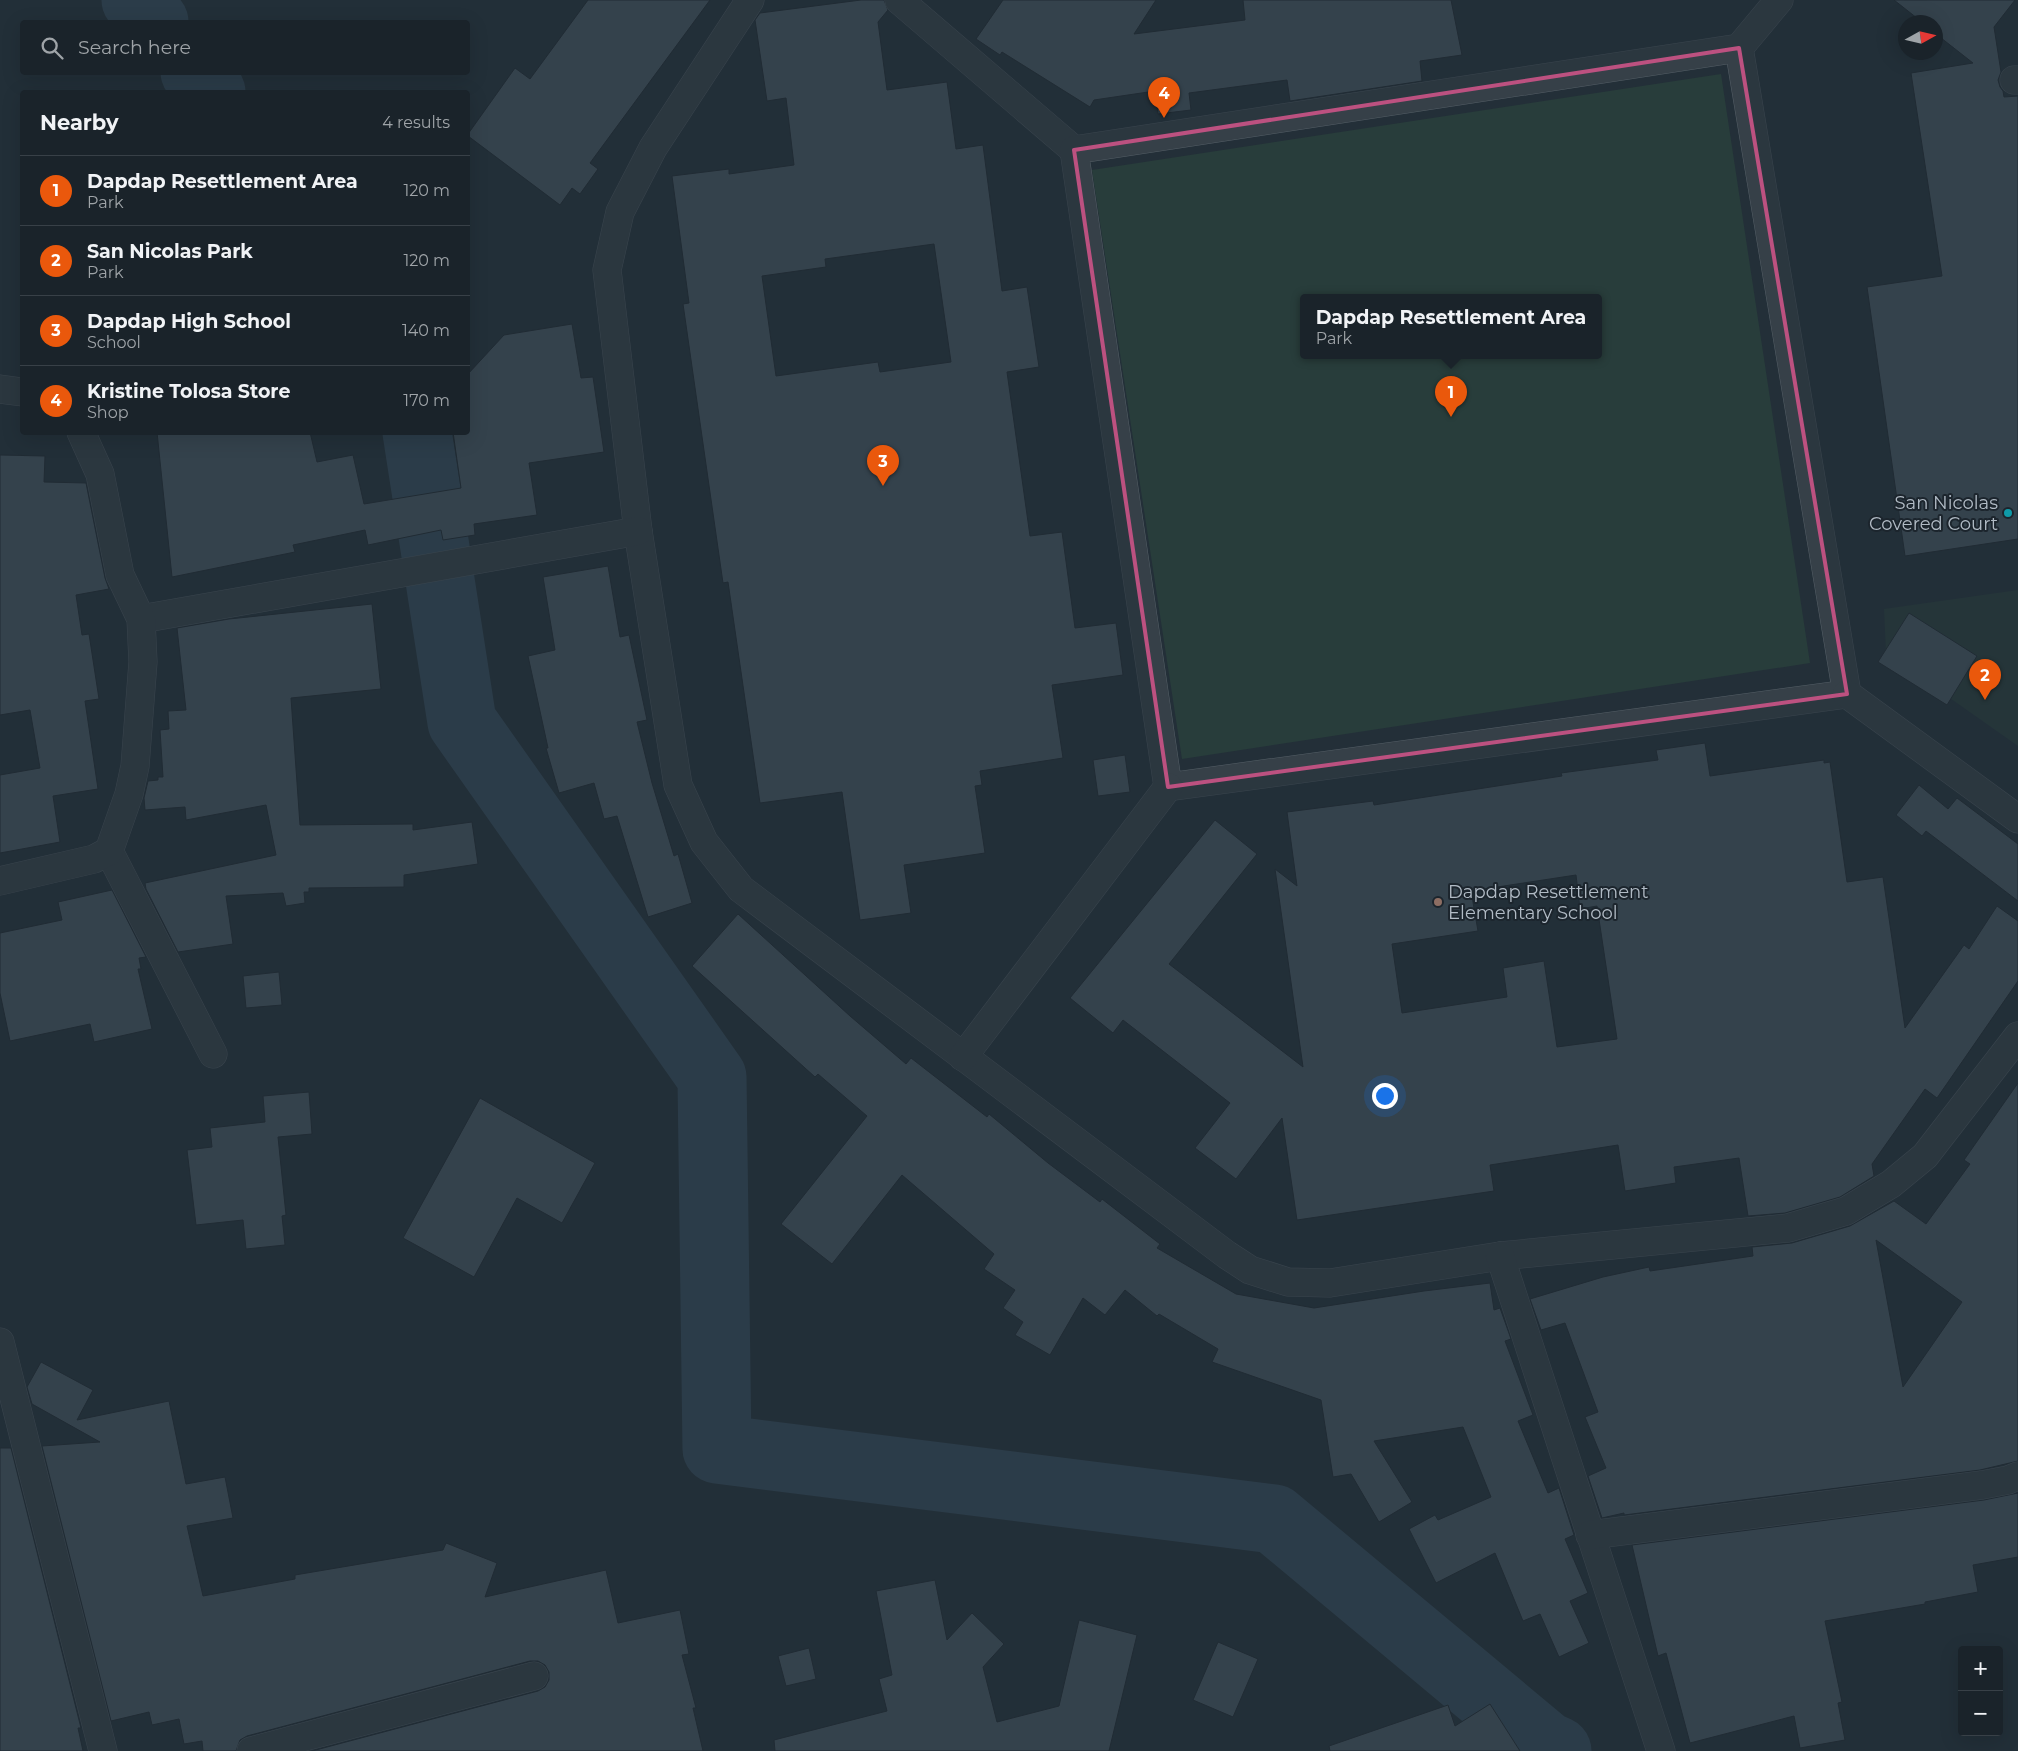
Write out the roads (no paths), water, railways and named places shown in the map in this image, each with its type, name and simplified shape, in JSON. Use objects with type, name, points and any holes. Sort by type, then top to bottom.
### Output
[{"type":"street","points":[[750,0],[653,148],[620,212],[607,270],[638,531],[678,785],[704,842],[741,889],[1227,1254],[1250,1270],[1288,1282],[1330,1283],[1500,1256],[1788,1228],[1846,1211],[1891,1184],[1926,1156],[2018,1036]]},
{"type":"street","points":[[899,0],[1074,150],[1168,787]]},
{"type":"street","points":[[1074,150],[1739,48],[1779,0]]},
{"type":"street","points":[[1739,48],[1847,694]]},
{"type":"street","points":[[0,389],[20,392]]},
{"type":"street","points":[[0,881],[94,859],[109,851],[129,794],[135,766],[143,662],[141,618],[120,575],[100,474],[82,435]]},
{"type":"street","points":[[141,618],[638,531]]},
{"type":"street","points":[[963,1057],[1168,787],[1847,694],[2018,819]]},
{"type":"street","points":[[109,851],[213,1054]]},
{"type":"street","points":[[1500,1256],[1662,1751]]},
{"type":"street","points":[[0,1342],[103,1751]]},
{"type":"street","points":[[1590,1535],[1982,1485],[2018,1476]]},
{"type":"street","points":[[251,1751],[534,1676]]},
{"type":"waterway","points":[[136,0],[152,20]]},
{"type":"waterway","points":[[197,75],[209,90]]},
{"type":"waterway","points":[[417,435],[462,722],[712,1077],[717,1449],[1274,1519],[1546,1746],[1557,1751]]},
{"type":"place","name":"Kristine Tolosa Store","points":[[1164,118]]},
{"type":"place","name":"Dapdap Resettlement Area","points":[[1451,417]]},
{"type":"place","name":"Dapdap High School","points":[[883,486]]},
{"type":"place","name":"San Nicolas Covered Court","points":[[2008,513]]},
{"type":"place","name":"San Nicolas Park","points":[[1985,700]]},
{"type":"place","name":"Dapdap Resettlement Elementary School","points":[[1438,902]]}]
